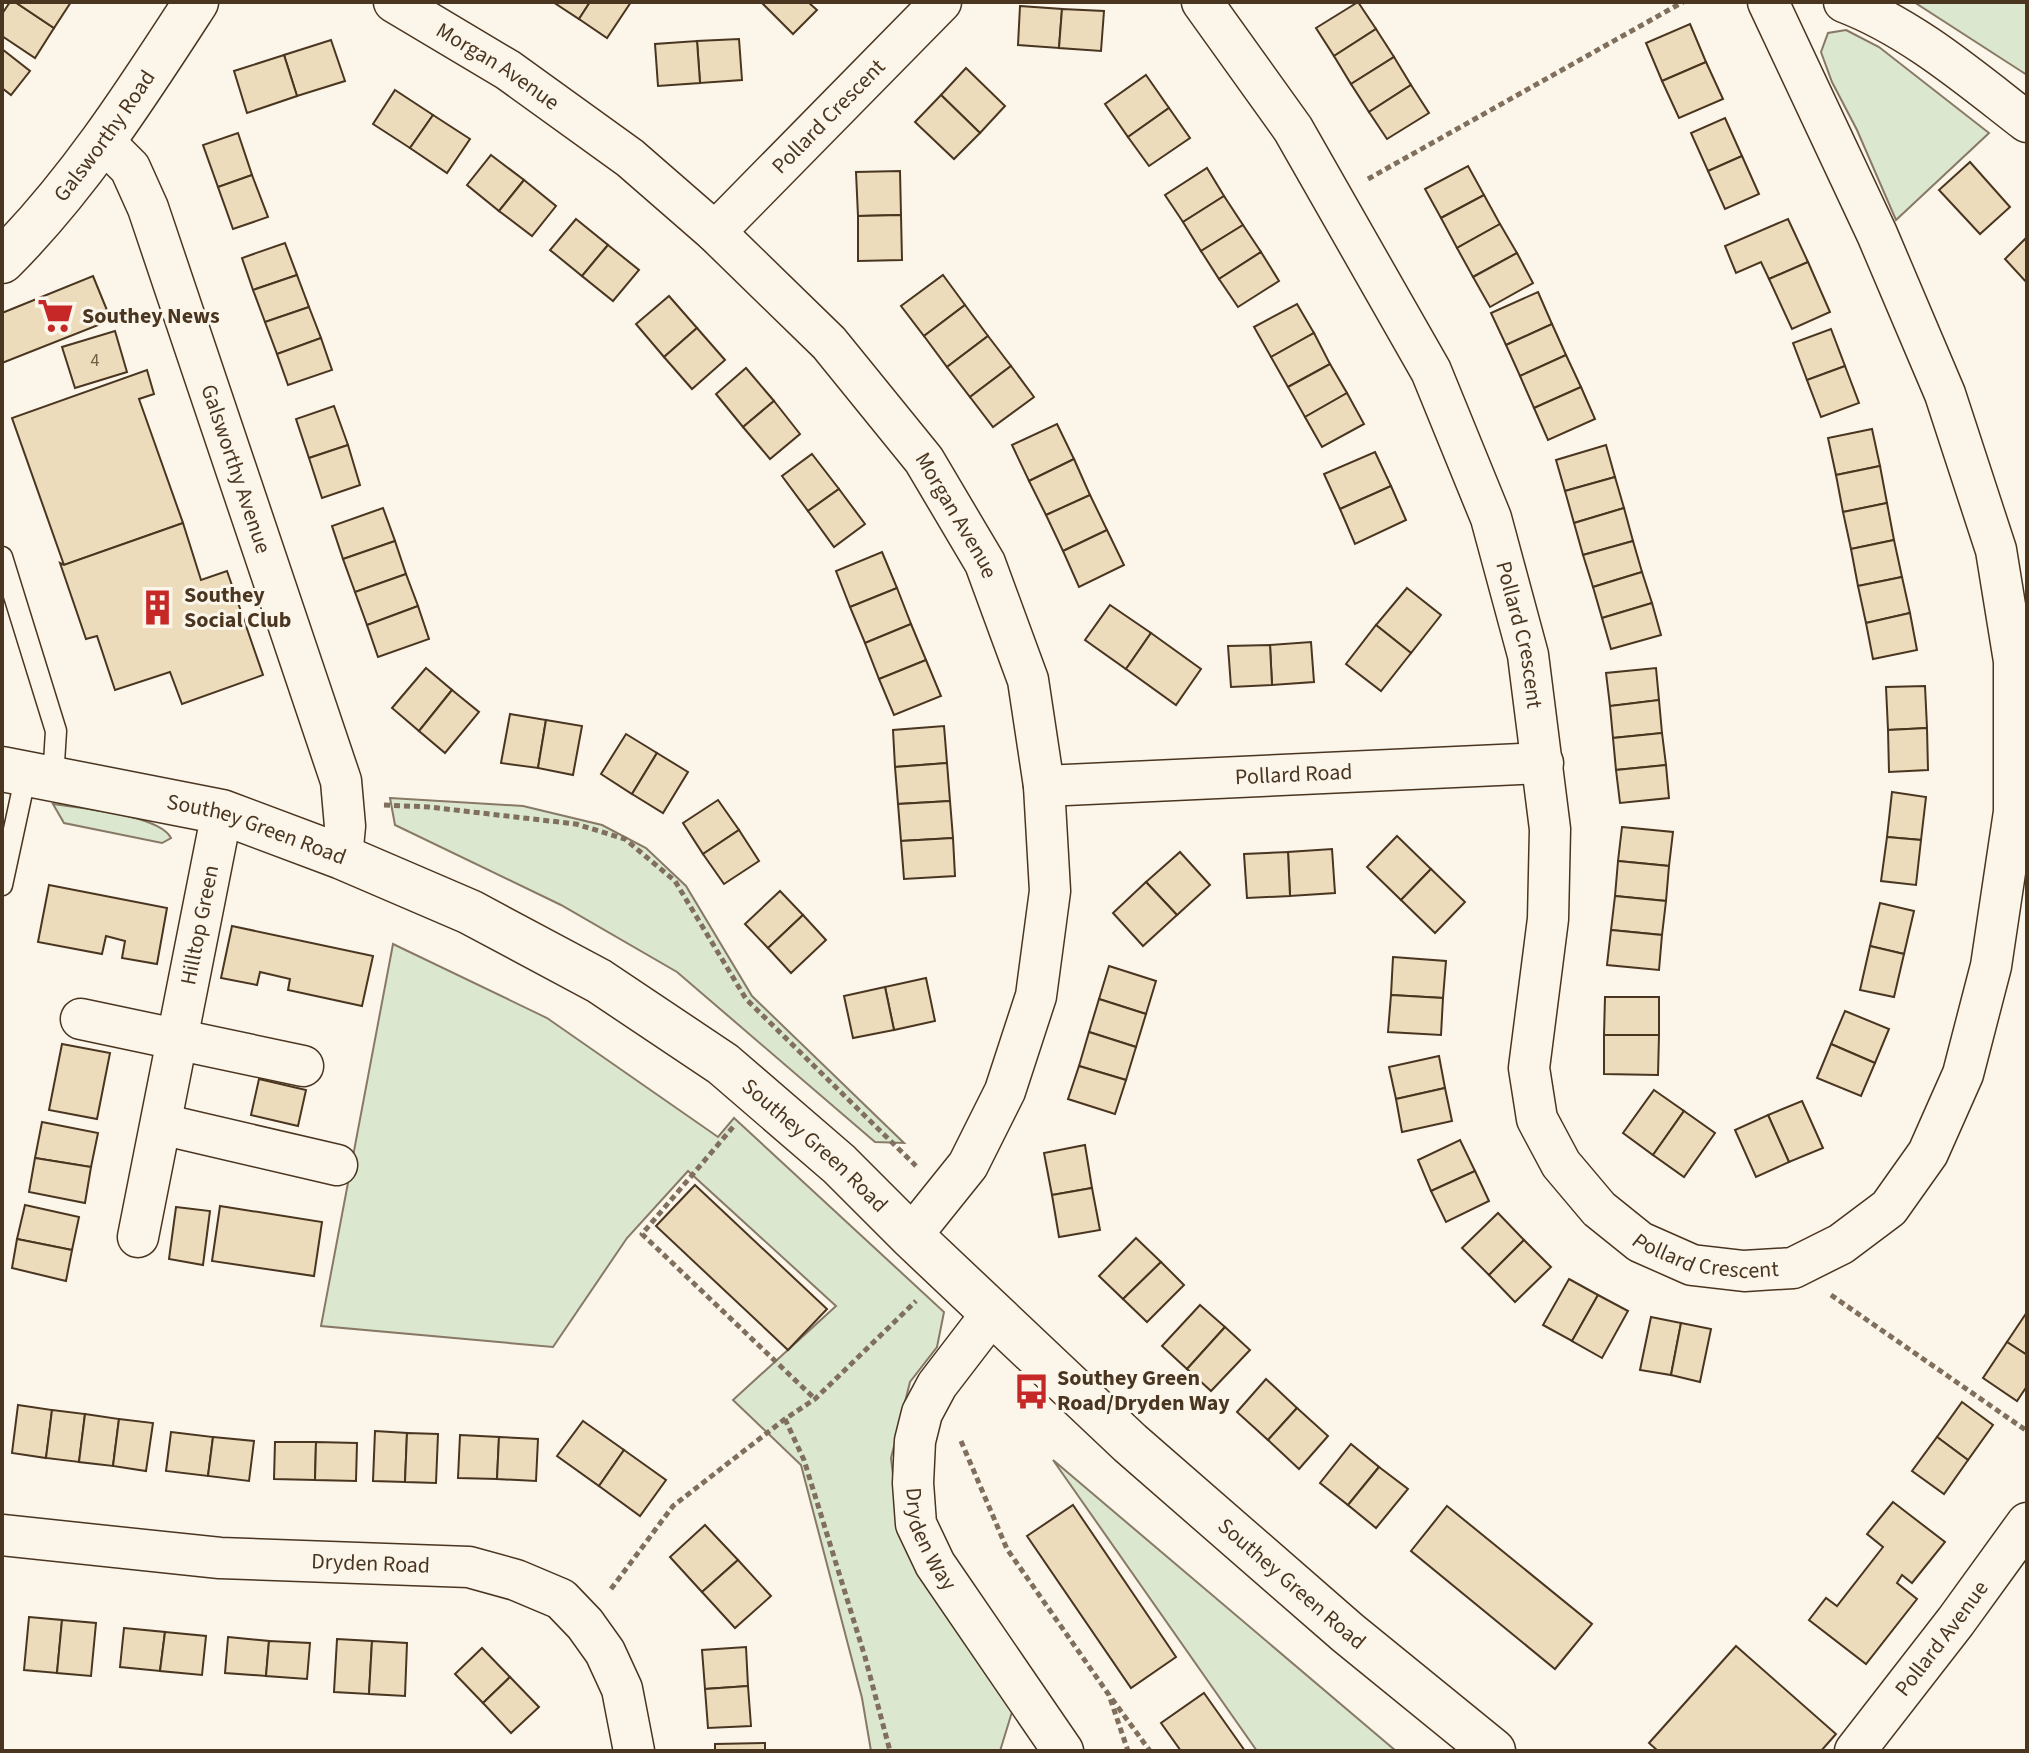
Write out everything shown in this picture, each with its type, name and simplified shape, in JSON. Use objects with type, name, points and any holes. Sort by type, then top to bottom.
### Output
[{"type":"street","name":"Galsworthy Road","points":[[2,261],[38,225],[104,142],[196,2]]},
{"type":"street","name":"Morgan Avenue","points":[[394,2],[508,70],[630,158],[715,232],[829,343],[924,460],[985,563],[1028,680],[1044,786],[1050,891],[1036,996],[1005,1091],[968,1165],[911,1236]]},
{"type":"street","name":"Pollard Crescent","points":[[715,232],[941,2]]},
{"type":"street","name":"Pollard Crescent","points":[[1202,2],[1293,129],[1431,371],[1491,518],[1528,655],[1550,829],[1548,919],[1529,1068],[1537,1119],[1561,1164],[1599,1209],[1640,1242],[1692,1265],[1744,1271],[1793,1268],[1841,1244],[1889,1208],[1928,1153],[1963,1074],[1991,966],[2014,812],[2014,661],[1996,550],[1945,394],[1877,234],[1768,2]]},
{"type":"street","points":[[1844,2],[1864,10],[1947,59],[2027,122]]},
{"type":"street","name":"Galsworthy Avenue","points":[[104,142],[130,168],[148,208],[341,781],[345,826],[342,857]]},
{"type":"street","name":"Pollard Road","points":[[1044,786],[1543,763]]},
{"type":"street","name":"Southey Green Road","points":[[27,774],[222,812],[342,857],[470,912],[599,981],[723,1064],[759,1095],[839,1164],[1130,1443],[1348,1633],[1493,1751]]},
{"type":"street","name":"Hilltop Green","points":[[138,1237],[222,812]]},
{"type":"street","points":[[81,1019],[303,1066]]},
{"type":"street","points":[[161,1124],[337,1165]]},
{"type":"street","name":"Dryden Way","points":[[993,1312],[937,1385],[922,1413],[915,1441],[913,1483],[916,1524],[935,1564],[1063,1751]]},
{"type":"street","name":"Pollard Avenue","points":[[1855,1751],[2027,1523]]},
{"type":"street","name":"Dryden Road","points":[[2,1535],[220,1558],[469,1567],[516,1580],[561,1599],[585,1624],[605,1652],[622,1689],[634,1751]]},
{"type":"lane","points":[[2,557],[56,731],[27,774],[2,885]]},
{"type":"path","points":[[1332,199],[1683,2]]},
{"type":"path","points":[[343,803],[429,807],[576,824],[625,839],[675,881],[746,999],[944,1194]]},
{"type":"path","points":[[759,1095],[642,1234],[815,1399]]},
{"type":"path","points":[[1793,1268],[2027,1431]]},
{"type":"path","points":[[585,1624],[673,1506],[815,1399],[948,1270]]},
{"type":"path","points":[[937,1385],[1007,1549],[1150,1751]]},
{"type":"path","points":[[785,1419],[809,1475],[865,1657],[890,1751]]},
{"type":"path","points":[[1109,1695],[1128,1751]]},
{"type":"green space","points":[[1914,2],[2027,2],[2027,75]]},
{"type":"green space","points":[[1846,30],[1879,47],[1989,133],[1896,220],[1821,52],[1828,33]]},
{"type":"green space","points":[[390,798],[523,806],[602,825],[646,848],[686,886],[752,996],[904,1143],[875,1142],[677,972],[561,905],[395,825]]},
{"type":"green space","points":[[53,804],[136,818],[164,830],[171,838],[162,843],[64,823]]},
{"type":"green space","points":[[393,944],[547,1018],[718,1137],[734,1118],[944,1312],[937,1347],[910,1382],[891,1458],[900,1534],[1012,1712],[1000,1751],[871,1751],[862,1698],[801,1465],[733,1400],[836,1306],[688,1171],[627,1238],[553,1347],[321,1326]]},
{"type":"green space","points":[[1053,1460],[1396,1751],[1257,1751]]},
{"type":"building","points":[[10,2],[15,2],[54,28],[35,58],[2,36],[2,14]]},
{"type":"building","points":[[15,2],[71,2],[54,28]]},
{"type":"building","points":[[553,2],[590,2],[579,19]]},
{"type":"building","points":[[590,2],[631,2],[607,38],[579,19]]},
{"type":"building","points":[[761,2],[808,2],[817,10],[793,34]]},
{"type":"building","points":[[1358,2],[1376,29],[1334,56],[1316,28]]},
{"type":"building","points":[[1020,6],[1062,9],[1059,48],[1018,45]]},
{"type":"building","points":[[1062,9],[1104,11],[1101,51],[1059,48]]},
{"type":"building","points":[[1690,24],[1706,62],[1662,81],[1646,43]]},
{"type":"building","points":[[1376,29],[1394,57],[1351,84],[1334,56]]},
{"type":"building","points":[[739,39],[742,80],[700,83],[697,41]]},
{"type":"building","points":[[331,40],[345,81],[297,96],[284,55]]},
{"type":"building","points":[[697,41],[700,83],[658,86],[655,44]]},
{"type":"building","points":[[2,49],[30,71],[11,95],[2,88]]},
{"type":"building","points":[[284,55],[297,96],[247,113],[234,71]]},
{"type":"building","points":[[1394,57],[1411,85],[1369,112],[1351,84]]},
{"type":"building","points":[[1706,62],[1723,99],[1679,118],[1662,81]]},
{"type":"building","points":[[966,68],[1005,106],[980,133],[941,95]]},
{"type":"building","points":[[1146,75],[1169,108],[1128,137],[1105,104]]},
{"type":"building","points":[[1411,85],[1429,113],[1387,139],[1369,112]]},
{"type":"building","points":[[395,90],[433,115],[410,148],[373,124]]},
{"type":"building","points":[[941,95],[980,133],[954,159],[915,122]]},
{"type":"building","points":[[1169,108],[1190,138],[1149,166],[1128,137]]},
{"type":"building","points":[[433,115],[470,139],[447,173],[410,148]]},
{"type":"building","points":[[1725,118],[1742,156],[1708,171],[1691,133]]},
{"type":"building","points":[[238,133],[252,175],[218,187],[203,145]]},
{"type":"building","points":[[491,155],[524,180],[499,211],[467,185]]},
{"type":"building","points":[[1742,156],[1759,194],[1725,209],[1708,171]]},
{"type":"building","points":[[1970,162],[2010,207],[1980,234],[1939,190]]},
{"type":"building","points":[[1468,166],[1484,195],[1441,218],[1425,189]]},
{"type":"building","points":[[1207,168],[1224,196],[1183,222],[1165,195]]},
{"type":"building","points":[[900,171],[901,215],[858,216],[856,172]]},
{"type":"building","points":[[252,175],[268,217],[233,229],[218,187]]},
{"type":"building","points":[[524,180],[556,206],[532,236],[499,211]]},
{"type":"building","points":[[1484,195],[1500,224],[1457,248],[1441,218]]},
{"type":"building","points":[[1224,196],[1243,225],[1201,251],[1183,222]]},
{"type":"building","points":[[901,215],[902,260],[858,261],[858,216]]},
{"type":"building","points":[[576,219],[608,245],[582,276],[550,250]]},
{"type":"building","points":[[1788,219],[1808,262],[1769,279],[1761,262],[1736,273],[1725,246]]},
{"type":"building","points":[[1500,224],[1517,253],[1473,277],[1457,248]]},
{"type":"building","points":[[1243,225],[1261,252],[1219,279],[1201,251]]},
{"type":"building","points":[[2027,237],[2027,283],[2005,259]]},
{"type":"building","points":[[285,243],[297,275],[253,290],[242,258]]},
{"type":"building","points":[[608,245],[639,270],[613,301],[582,276]]},
{"type":"building","points":[[1261,252],[1279,281],[1238,307],[1219,279]]},
{"type":"building","points":[[1517,253],[1533,283],[1490,307],[1473,277]]},
{"type":"building","points":[[1808,262],[1830,312],[1792,329],[1769,279]]},
{"type":"building","points":[[297,275],[309,307],[265,322],[253,290]]},
{"type":"building","points":[[943,275],[965,305],[924,336],[901,306]]},
{"type":"building","name":"Southey News","points":[[93,276],[111,320],[2,363],[2,313]]},
{"type":"building","points":[[1538,292],[1552,324],[1506,345],[1491,313]]},
{"type":"building","points":[[669,296],[697,328],[664,357],[636,324]]},
{"type":"building","points":[[1297,304],[1314,333],[1271,357],[1254,327]]},
{"type":"building","points":[[965,305],[988,336],[947,367],[924,336]]},
{"type":"building","points":[[309,307],[321,338],[277,354],[265,322]]},
{"type":"building","points":[[1552,324],[1566,355],[1520,376],[1506,345]]},
{"type":"building","points":[[697,328],[725,360],[692,389],[664,357]]},
{"type":"building","points":[[1831,329],[1845,366],[1807,380],[1793,343]]},
{"type":"building","points":[[115,331],[127,372],[75,388],[62,347]]},
{"type":"building","points":[[1314,333],[1330,364],[1288,387],[1271,357]]},
{"type":"building","points":[[988,336],[1011,366],[970,397],[947,367]]},
{"type":"building","points":[[321,338],[332,370],[288,385],[277,354]]},
{"type":"building","points":[[1566,355],[1581,387],[1534,408],[1520,376]]},
{"type":"building","points":[[1330,364],[1347,393],[1305,417],[1288,387]]},
{"type":"building","points":[[1011,366],[1034,397],[993,427],[970,397]]},
{"type":"building","points":[[1845,366],[1859,403],[1821,417],[1807,380]]},
{"type":"building","points":[[746,368],[774,401],[743,427],[716,394]]},
{"type":"building","points":[[147,370],[154,394],[139,399],[183,523],[64,565],[12,418]]},
{"type":"building","points":[[1581,387],[1595,419],[1548,440],[1534,408]]},
{"type":"building","points":[[1347,393],[1364,424],[1322,447],[1305,417]]},
{"type":"building","points":[[774,401],[800,434],[770,459],[743,427]]},
{"type":"building","points":[[334,406],[348,445],[309,458],[296,419]]},
{"type":"building","points":[[1057,424],[1074,459],[1029,481],[1012,445]]},
{"type":"building","points":[[1872,429],[1880,466],[1836,475],[1828,438]]},
{"type":"building","points":[[348,445],[360,485],[322,498],[309,458]]},
{"type":"building","points":[[1606,445],[1615,477],[1565,491],[1556,460]]},
{"type":"building","points":[[1375,452],[1391,486],[1340,509],[1324,474]]},
{"type":"building","points":[[812,454],[839,489],[808,511],[782,476]]},
{"type":"building","points":[[1074,459],[1090,495],[1046,515],[1029,481]]},
{"type":"building","points":[[1880,466],[1887,503],[1843,512],[1836,475]]},
{"type":"building","points":[[1615,477],[1624,508],[1574,523],[1565,491]]},
{"type":"building","points":[[1391,486],[1406,520],[1355,544],[1340,509]]},
{"type":"building","points":[[839,489],[865,524],[834,547],[808,511]]},
{"type":"building","points":[[1090,495],[1107,530],[1063,551],[1046,515]]},
{"type":"building","points":[[1887,503],[1894,540],[1851,549],[1843,512]]},
{"type":"building","points":[[383,508],[395,541],[343,559],[332,526]]},
{"type":"building","points":[[1624,508],[1633,541],[1583,555],[1574,523]]},
{"type":"building","name":"Southey Social Club","points":[[183,523],[201,580],[227,571],[263,675],[182,704],[170,672],[115,690],[97,636],[86,639],[60,563],[64,565]]},
{"type":"building","points":[[1107,530],[1124,565],[1079,587],[1063,551]]},
{"type":"building","points":[[1894,540],[1902,577],[1858,586],[1851,549]]},
{"type":"building","points":[[395,541],[406,574],[355,592],[343,559]]},
{"type":"building","points":[[1633,541],[1642,572],[1593,587],[1583,555]]},
{"type":"building","points":[[882,552],[897,588],[850,607],[836,571]]},
{"type":"building","points":[[1642,572],[1652,603],[1602,618],[1593,587]]},
{"type":"building","points":[[406,574],[418,606],[367,625],[355,592]]},
{"type":"building","points":[[1902,577],[1910,613],[1866,623],[1858,586]]},
{"type":"building","points":[[897,588],[911,624],[865,643],[850,607]]},
{"type":"building","points":[[1407,588],[1441,615],[1411,653],[1376,625]]},
{"type":"building","points":[[1652,603],[1661,635],[1611,649],[1602,618]]},
{"type":"building","points":[[1110,605],[1151,633],[1126,669],[1085,640]]},
{"type":"building","points":[[418,606],[429,639],[378,657],[367,625]]},
{"type":"building","points":[[1910,613],[1917,650],[1873,659],[1866,623]]},
{"type":"building","points":[[911,624],[926,660],[879,679],[865,643]]},
{"type":"building","points":[[1376,625],[1411,653],[1381,691],[1346,664]]},
{"type":"building","points":[[1151,633],[1201,669],[1176,705],[1126,669]]},
{"type":"building","points":[[1311,642],[1314,682],[1272,685],[1270,645]]},
{"type":"building","points":[[1270,645],[1272,685],[1231,687],[1228,646]]},
{"type":"building","points":[[926,660],[941,696],[894,715],[879,679]]},
{"type":"building","points":[[426,668],[452,690],[419,731],[392,708]]},
{"type":"building","points":[[1656,668],[1659,700],[1610,706],[1606,673]]},
{"type":"building","points":[[1925,686],[1927,728],[1888,730],[1886,687]]},
{"type":"building","points":[[452,690],[479,712],[445,753],[419,731]]},
{"type":"building","points":[[1659,700],[1662,733],[1613,738],[1610,706]]},
{"type":"building","points":[[510,714],[546,720],[538,768],[501,763]]},
{"type":"building","points":[[546,720],[582,726],[573,775],[538,768]]},
{"type":"building","points":[[944,726],[947,763],[895,767],[893,730]]},
{"type":"building","points":[[1927,728],[1928,770],[1889,772],[1888,730]]},
{"type":"building","points":[[1662,733],[1666,765],[1616,770],[1613,738]]},
{"type":"building","points":[[626,734],[657,753],[632,794],[601,774]]},
{"type":"building","points":[[657,753],[688,772],[663,813],[632,794]]},
{"type":"building","points":[[947,763],[950,801],[898,804],[895,767]]},
{"type":"building","points":[[1666,765],[1669,798],[1620,803],[1616,770]]},
{"type":"building","points":[[1892,792],[1926,797],[1921,840],[1887,837]]},
{"type":"building","points":[[718,800],[739,830],[703,854],[683,823]]},
{"type":"building","points":[[950,801],[953,838],[901,841],[898,804]]},
{"type":"building","points":[[1622,827],[1673,832],[1669,866],[1618,861]]},
{"type":"building","points":[[739,830],[759,861],[724,884],[703,854]]},
{"type":"building","points":[[1397,836],[1431,869],[1401,900],[1367,867]]},
{"type":"building","points":[[1887,837],[1921,840],[1916,885],[1881,881]]},
{"type":"building","points":[[953,838],[955,876],[904,879],[901,841]]},
{"type":"building","points":[[1332,849],[1335,893],[1290,896],[1288,852]]},
{"type":"building","points":[[1180,852],[1210,885],[1177,915],[1146,882]]},
{"type":"building","points":[[1288,852],[1290,896],[1247,898],[1244,854]]},
{"type":"building","points":[[1618,861],[1669,866],[1666,901],[1615,896]]},
{"type":"building","points":[[1431,869],[1465,902],[1435,933],[1401,900]]},
{"type":"building","points":[[1146,882],[1177,915],[1143,946],[1113,913]]},
{"type":"building","points":[[49,885],[167,908],[157,964],[122,958],[125,941],[106,936],[102,954],[38,942]]},
{"type":"building","points":[[780,891],[803,915],[768,948],[745,924]]},
{"type":"building","points":[[1615,896],[1666,901],[1662,935],[1611,930]]},
{"type":"building","points":[[1880,903],[1914,911],[1904,954],[1870,946]]},
{"type":"building","points":[[803,915],[826,940],[791,973],[768,948]]},
{"type":"building","points":[[232,926],[373,956],[362,1006],[288,990],[290,979],[260,972],[257,985],[221,978]]},
{"type":"building","points":[[1611,930],[1662,935],[1659,970],[1607,965]]},
{"type":"building","points":[[1870,946],[1904,954],[1894,997],[1860,990]]},
{"type":"building","points":[[1393,957],[1446,961],[1443,998],[1391,995]]},
{"type":"building","points":[[1109,966],[1156,981],[1146,1014],[1099,999]]},
{"type":"building","points":[[926,978],[935,1021],[894,1030],[885,987]]},
{"type":"building","points":[[885,987],[894,1030],[853,1038],[844,996]]},
{"type":"building","points":[[1391,995],[1443,998],[1441,1035],[1388,1032]]},
{"type":"building","points":[[1605,997],[1659,997],[1659,1035],[1604,1035]]},
{"type":"building","points":[[1099,999],[1146,1014],[1136,1047],[1089,1032]]},
{"type":"building","points":[[1845,1011],[1889,1029],[1875,1063],[1831,1044]]},
{"type":"building","points":[[1089,1032],[1136,1047],[1126,1080],[1079,1066]]},
{"type":"building","points":[[1604,1035],[1659,1035],[1658,1075],[1604,1074]]},
{"type":"building","points":[[62,1044],[110,1053],[97,1119],[49,1110]]},
{"type":"building","points":[[1831,1044],[1875,1063],[1861,1096],[1817,1078]]},
{"type":"building","points":[[1439,1056],[1445,1088],[1396,1099],[1389,1067]]},
{"type":"building","points":[[1079,1066],[1126,1080],[1115,1114],[1068,1099]]},
{"type":"building","points":[[259,1079],[306,1090],[298,1126],[251,1115]]},
{"type":"building","points":[[1445,1088],[1452,1121],[1402,1132],[1396,1099]]},
{"type":"building","points":[[1654,1090],[1684,1111],[1653,1155],[1623,1133]]},
{"type":"building","points":[[1802,1101],[1823,1148],[1789,1162],[1768,1115]]},
{"type":"building","points":[[1684,1111],[1715,1133],[1684,1177],[1653,1155]]},
{"type":"building","points":[[1768,1115],[1789,1162],[1756,1177],[1735,1130]]},
{"type":"building","points":[[42,1122],[98,1133],[91,1167],[35,1158]]},
{"type":"building","points":[[1460,1140],[1475,1171],[1431,1191],[1418,1160]]},
{"type":"building","points":[[1085,1145],[1092,1188],[1052,1195],[1044,1153]]},
{"type":"building","points":[[35,1158],[91,1167],[85,1203],[29,1192]]},
{"type":"building","points":[[1475,1171],[1489,1201],[1446,1222],[1431,1191]]},
{"type":"building","points":[[695,1185],[827,1309],[788,1350],[656,1226]]},
{"type":"building","points":[[1092,1188],[1100,1230],[1059,1237],[1052,1195]]},
{"type":"building","points":[[25,1205],[79,1217],[72,1250],[17,1239]]},
{"type":"building","points":[[220,1206],[322,1222],[314,1276],[212,1261]]},
{"type":"building","points":[[176,1207],[210,1211],[203,1265],[169,1259]]},
{"type":"building","points":[[1498,1213],[1524,1240],[1489,1275],[1462,1248]]},
{"type":"building","points":[[1136,1238],[1161,1262],[1123,1299],[1099,1276]]},
{"type":"building","points":[[17,1239],[72,1250],[66,1281],[12,1268]]},
{"type":"building","points":[[1524,1240],[1551,1267],[1515,1302],[1489,1275]]},
{"type":"building","points":[[1161,1262],[1184,1285],[1147,1322],[1123,1299]]},
{"type":"building","points":[[1569,1279],[1598,1295],[1572,1341],[1543,1325]]},
{"type":"building","points":[[1598,1295],[1628,1311],[1602,1358],[1572,1341]]},
{"type":"building","points":[[1200,1305],[1225,1327],[1187,1369],[1162,1346]]},
{"type":"building","points":[[2027,1312],[2027,1355],[2007,1342]]},
{"type":"building","points":[[1651,1317],[1681,1323],[1671,1375],[1640,1370]]},
{"type":"building","points":[[1681,1323],[1711,1329],[1700,1382],[1671,1375]]},
{"type":"building","points":[[1225,1327],[1250,1350],[1211,1391],[1187,1369]]},
{"type":"building","points":[[2007,1342],[2027,1355],[2027,1386],[2017,1401],[1983,1378]]},
{"type":"building","points":[[1266,1379],[1297,1408],[1268,1440],[1237,1412]]},
{"type":"building","points":[[1962,1402],[1993,1425],[1968,1460],[1937,1437]]},
{"type":"building","points":[[18,1405],[52,1410],[46,1458],[12,1453]]},
{"type":"building","points":[[1297,1408],[1328,1436],[1299,1469],[1268,1440]]},
{"type":"building","points":[[52,1410],[85,1414],[79,1462],[46,1458]]},
{"type":"building","points":[[85,1414],[119,1419],[113,1466],[79,1462]]},
{"type":"building","points":[[119,1419],[153,1423],[146,1471],[113,1466]]},
{"type":"building","points":[[583,1421],[624,1450],[599,1486],[557,1456]]},
{"type":"building","points":[[375,1431],[407,1433],[405,1482],[373,1481]]},
{"type":"building","points":[[171,1432],[213,1437],[208,1476],[166,1471]]},
{"type":"building","points":[[407,1433],[438,1434],[436,1483],[405,1482]]},
{"type":"building","points":[[460,1435],[499,1437],[497,1479],[458,1478]]},
{"type":"building","points":[[213,1437],[254,1441],[249,1481],[208,1476]]},
{"type":"building","points":[[499,1437],[538,1439],[536,1481],[497,1479]]},
{"type":"building","points":[[1937,1437],[1968,1460],[1944,1494],[1912,1471]]},
{"type":"building","points":[[275,1442],[316,1442],[315,1480],[274,1479]]},
{"type":"building","points":[[316,1442],[357,1443],[356,1481],[315,1480]]},
{"type":"building","points":[[1351,1444],[1379,1467],[1348,1505],[1320,1483]]},
{"type":"building","points":[[624,1450],[666,1480],[640,1516],[599,1486]]},
{"type":"building","points":[[1379,1467],[1408,1489],[1376,1528],[1348,1505]]},
{"type":"building","points":[[1893,1502],[1945,1542],[1912,1583],[1902,1575],[1897,1583],[1917,1599],[1866,1664],[1809,1620],[1826,1598],[1837,1606],[1883,1547],[1867,1534]]},
{"type":"building","points":[[1073,1505],[1176,1657],[1131,1688],[1027,1536]]},
{"type":"building","points":[[1447,1506],[1592,1624],[1555,1669],[1411,1551]]},
{"type":"building","points":[[705,1525],[738,1560],[702,1592],[670,1557]]},
{"type":"building","points":[[738,1560],[771,1596],[735,1628],[702,1592]]},
{"type":"building","points":[[29,1617],[62,1620],[57,1673],[24,1670]]},
{"type":"building","points":[[62,1620],[96,1623],[91,1676],[57,1673]]},
{"type":"building","points":[[124,1628],[165,1632],[160,1671],[120,1667]]},
{"type":"building","points":[[165,1632],[206,1636],[202,1675],[160,1671]]},
{"type":"building","points":[[228,1637],[269,1641],[266,1676],[225,1673]]},
{"type":"building","points":[[337,1639],[372,1641],[369,1694],[334,1692]]},
{"type":"building","points":[[269,1641],[310,1643],[307,1679],[266,1676]]},
{"type":"building","points":[[372,1641],[407,1643],[405,1696],[369,1694]]},
{"type":"building","points":[[1736,1646],[1836,1734],[1821,1751],[1658,1751],[1649,1743]]},
{"type":"building","points":[[746,1647],[748,1686],[705,1689],[702,1650]]},
{"type":"building","points":[[482,1648],[510,1677],[483,1703],[455,1674]]},
{"type":"building","points":[[510,1677],[539,1707],[511,1733],[483,1703]]},
{"type":"building","points":[[748,1686],[751,1726],[708,1728],[705,1689]]},
{"type":"building","points":[[1204,1693],[1245,1751],[1181,1751],[1161,1723]]},
{"type":"building","points":[[765,1743],[765,1751],[715,1751],[715,1744]]},
{"type":"place","name":"Southey News","points":[[56,316]]},
{"type":"place","name":"Southey Social Club","points":[[158,608]]},
{"type":"place","name":"Southey Green Road/Dryden Way","points":[[1031,1391]]}]
